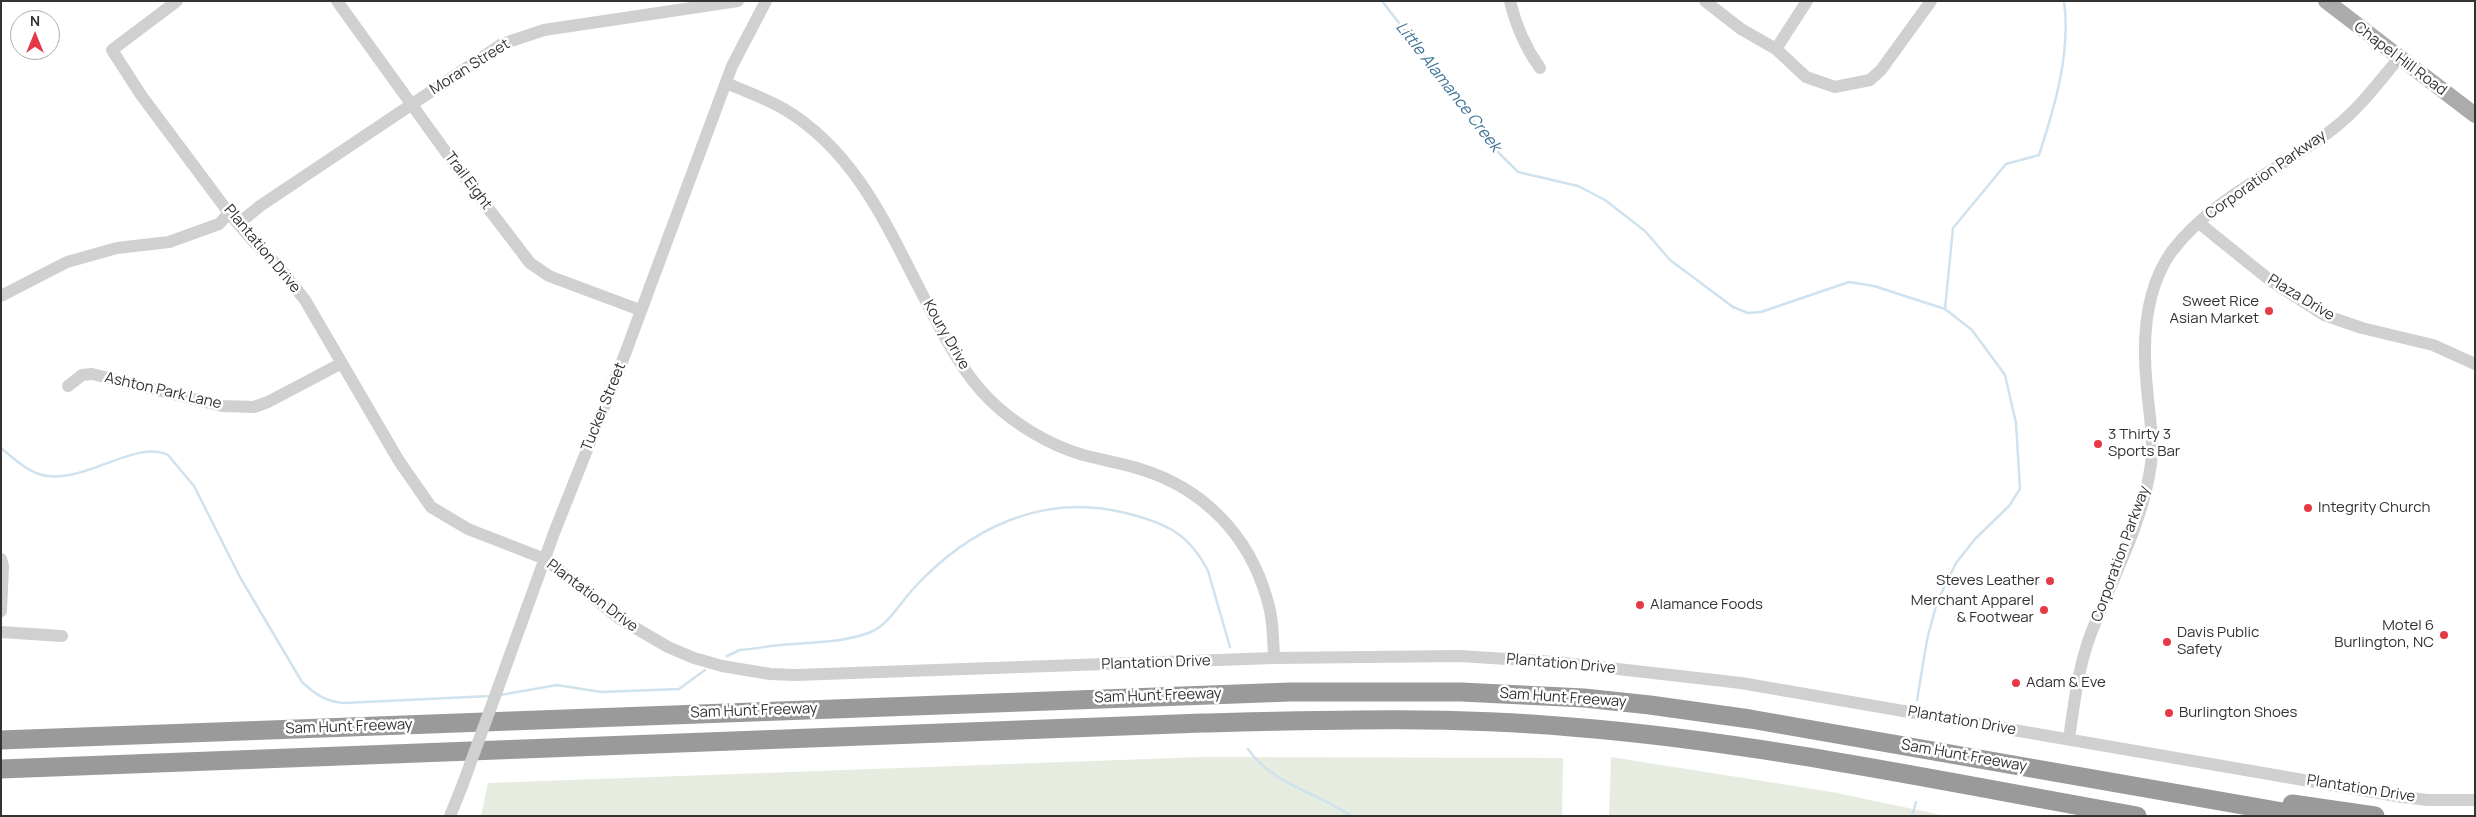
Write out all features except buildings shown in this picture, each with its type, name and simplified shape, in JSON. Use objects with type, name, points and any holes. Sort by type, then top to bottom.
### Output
[{"type":"highway","name":"Sam Hunt Freeway","points":[[1,740],[1122,698],[1407,691],[1517,694],[1650,705],[1750,719],[2306,816]]},
{"type":"highway","name":"Sam Hunt Freeway","points":[[1,769],[1212,723],[1405,719],[1474,720],[1572,726],[1669,737],[1829,761],[2137,816]]},
{"type":"highway","points":[[1987,760],[2375,816]]},
{"type":"highway","points":[[2055,802],[2115,816]]},
{"type":"main road","name":"Chapel Hill Road","points":[[2326,1],[2475,115]]},
{"type":"street","name":"Plantation Drive","points":[[178,1],[112,50],[141,95],[229,213],[279,267],[305,300],[399,461],[431,507],[468,529],[545,559],[620,619],[642,634],[694,658],[746,672],[839,675],[1274,658],[1460,656],[1556,662],[1736,683],[2402,797],[2428,800],[2475,800]]},
{"type":"street","name":"Trail Eight","points":[[337,1],[410,105],[530,263],[549,276],[640,310]]},
{"type":"street","name":"Moran Street","points":[[238,224],[260,206],[502,44],[525,35],[630,16],[738,1]]},
{"type":"street","name":"Tucker Street","points":[[450,816],[545,559],[726,83],[742,44],[766,1]]},
{"type":"street","points":[[1510,1],[1518,30],[1527,50],[1540,68]]},
{"type":"street","points":[[1705,1],[1741,28],[1776,50],[1806,77],[1835,87],[1870,80],[1881,70],[1931,1]]},
{"type":"street","points":[[1776,50],[1807,1]]},
{"type":"street","name":"Corporation Parkway","points":[[2069,739],[2082,660],[2128,543],[2147,485],[2152,444],[2145,364],[2146,324],[2149,305],[2157,281],[2171,253],[2199,223],[2214,210],[2338,125],[2376,87],[2399,58]]},
{"type":"street","name":"Koury Drive","points":[[726,83],[785,110],[809,127],[846,162],[873,199],[954,354],[988,398],[1015,421],[1061,447],[1139,468],[1166,478],[1191,491],[1232,527],[1258,572],[1268,600],[1274,658]]},
{"type":"street","points":[[1,296],[67,262],[117,248],[169,242],[219,224],[229,213]]},
{"type":"street","name":"Plaza Drive","points":[[2199,223],[2271,281],[2324,315],[2362,328],[2433,345],[2475,364]]},
{"type":"street","name":"Ashton Park Lane","points":[[68,386],[82,375],[92,374],[222,406],[254,407],[268,402],[342,363]]},
{"type":"street","points":[[1,559],[3,566],[1,611]]},
{"type":"street","points":[[1,632],[62,636]]},
{"type":"shaded area","points":[[1202,757],[1563,758],[1562,816],[481,816],[488,783]]},
{"type":"shaded area","points":[[1611,757],[1832,792],[1946,816],[1609,816]]},
{"type":"waterway","name":"Little Alamance Creek","points":[[1382,1],[1471,116],[1482,136],[1518,172],[1578,186],[1605,200],[1645,231],[1670,260],[1733,307],[1748,313],[1761,312],[1849,282],[1874,286],[1945,309],[1972,330],[2005,375],[2016,423],[2020,489],[2009,506],[1975,539],[1956,563],[1937,602],[1927,640],[1917,700]]},
{"type":"waterway","points":[[1945,309],[1953,228],[2006,164],[2039,155],[2060,79],[2065,40],[2066,20],[2064,1]]},
{"type":"waterway","points":[[1,448],[31,471],[53,476],[70,475],[139,453],[154,452],[168,455],[194,486],[241,579],[302,682],[321,697],[344,703],[490,696]]},
{"type":"waterway","points":[[727,656],[740,650],[838,640],[871,632],[883,624],[913,589],[958,548],[1009,520],[1037,512],[1066,507],[1095,508],[1126,513],[1153,521],[1184,539],[1193,547],[1208,571],[1230,647]]},
{"type":"waterway","points":[[500,695],[557,685],[601,692],[679,689],[705,670]]},
{"type":"waterway","points":[[1248,749],[1257,761],[1269,771],[1295,787],[1351,816]]},
{"type":"waterway","name":"Little Alamance Creek","points":[[1912,816],[1916,802]]},
{"type":"place","name":"Sweet Rice Asian Market","points":[[2269,311]]},
{"type":"place","name":"3 Thirty 3 Sports Bar","points":[[2098,444]]},
{"type":"place","name":"Integrity Church","points":[[2308,508]]},
{"type":"place","name":"Steves Leather","points":[[2050,581]]},
{"type":"place","name":"Alamance Foods","points":[[1640,605]]},
{"type":"place","name":"Merchant Apparel & Footwear","points":[[2044,610]]},
{"type":"place","name":"Motel 6 Burlington, NC","points":[[2444,635]]},
{"type":"place","name":"Davis Public Safety","points":[[2167,642]]},
{"type":"place","name":"Adam & Eve","points":[[2016,683]]},
{"type":"place","name":"Burlington Shoes","points":[[2169,713]]}]
